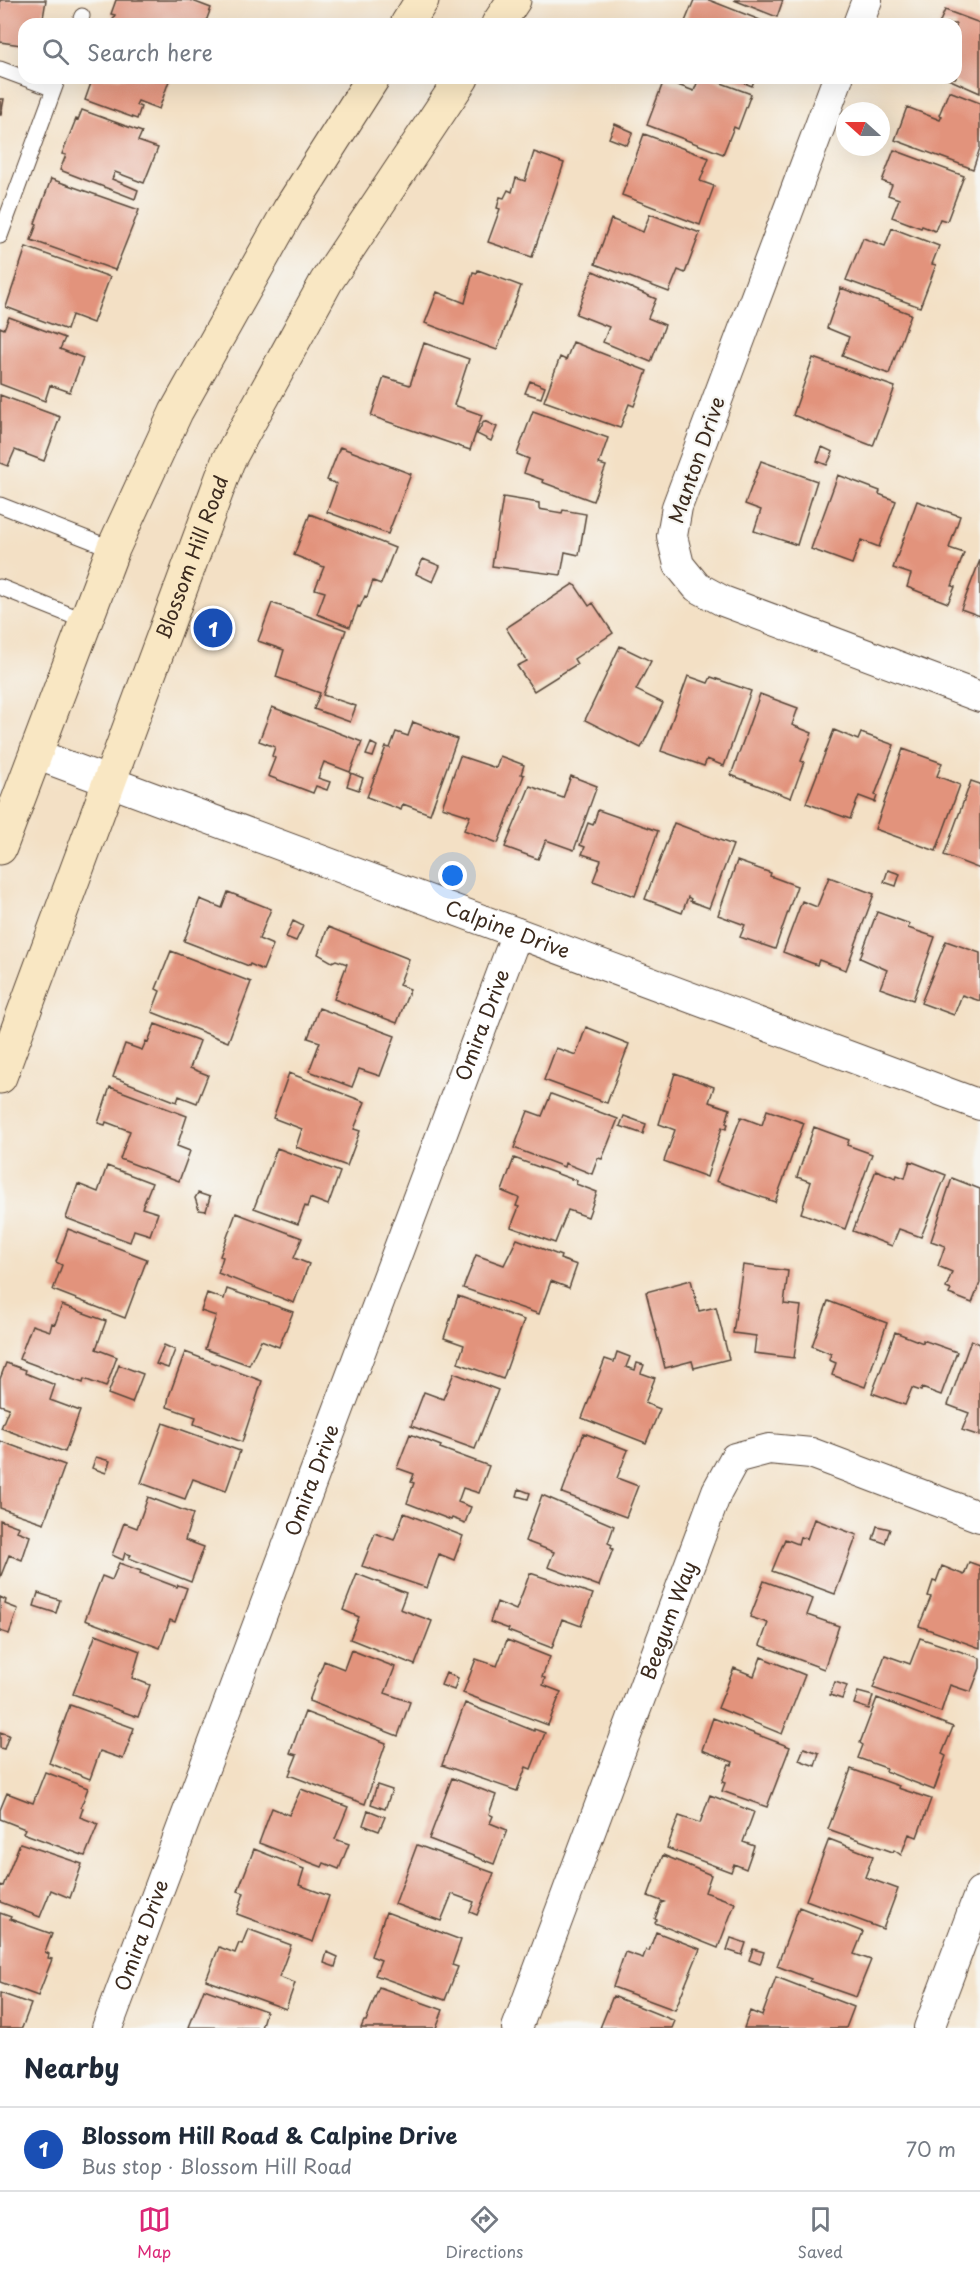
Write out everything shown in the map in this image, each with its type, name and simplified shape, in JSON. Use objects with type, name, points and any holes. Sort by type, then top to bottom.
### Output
[{"type":"main road","points":[[410,18],[422,0]]},
{"type":"main road","points":[[502,18],[514,0]]},
{"type":"main road","points":[[0,848],[113,549],[176,412],[290,210],[369,84]]},
{"type":"main road","name":"Blossom Hill Road","points":[[0,1077],[228,461],[326,282],[458,84]]},
{"type":"street","points":[[860,18],[867,0]]},
{"type":"street","name":"Manton Drive","points":[[836,84],[677,507],[672,536],[679,565],[697,588],[723,601],[980,697]]},
{"type":"street","name":"Calpine Drive","points":[[35,754],[980,1105]]},
{"type":"street","name":"Omira Drive","points":[[107,2028],[517,933]]},
{"type":"street","name":"Beegum Way","points":[[517,2028],[717,1491],[735,1458],[769,1449],[811,1453],[980,1517]]},
{"type":"street","points":[[929,2028],[980,1892]]},
{"type":"lane","points":[[0,69],[18,74]]},
{"type":"lane","points":[[0,236],[56,84]]},
{"type":"lane","points":[[0,505],[113,549]]},
{"type":"lane","points":[[0,587],[85,621]]},
{"type":"building","points":[[0,0],[46,0],[43,18],[18,18],[18,45],[0,42]]},
{"type":"building","points":[[116,0],[190,0],[211,8],[207,18],[114,18],[115,15],[111,14]]},
{"type":"building","points":[[694,0],[709,0],[755,18],[686,18]]},
{"type":"building","points":[[734,0],[783,0],[777,17]]},
{"type":"building","points":[[945,10],[980,23],[980,93],[960,84],[962,84],[962,18],[942,18]]},
{"type":"building","points":[[91,84],[168,84],[159,109],[138,101],[136,105],[141,107],[137,119],[85,100]]},
{"type":"building","points":[[662,84],[675,84],[694,91],[697,84],[724,84],[751,94],[738,129],[734,127],[723,154],[647,125]]},
{"type":"building","points":[[949,91],[980,103],[980,148],[973,169],[895,140],[907,107],[940,120],[942,116],[939,115]]},
{"type":"building","points":[[0,99],[4,99],[1,115],[0,115]]},
{"type":"building","points":[[82,110],[142,132],[138,141],[158,148],[144,183],[115,172],[112,179],[138,190],[135,199],[60,170],[66,155],[62,154]]},
{"type":"building","points":[[615,124],[633,132],[627,145],[609,138]]},
{"type":"building","points":[[644,134],[709,158],[700,181],[714,186],[700,225],[622,195]]},
{"type":"building","points":[[894,150],[964,176],[947,221],[940,219],[935,231],[892,217],[899,199],[888,195],[892,185],[882,181]]},
{"type":"building","points":[[534,152],[564,163],[532,257],[488,242],[500,209],[497,208],[500,197],[504,198],[508,190],[512,192],[516,178],[525,181]]},
{"type":"building","points":[[51,179],[139,210],[115,270],[31,240]]},
{"type":"building","points":[[650,214],[700,233],[685,273],[678,270],[669,292],[595,264],[611,219],[643,232]]},
{"type":"building","points":[[892,228],[939,246],[932,264],[936,265],[920,307],[846,280],[863,238],[885,246]]},
{"type":"building","points":[[26,247],[110,277],[93,323],[72,315],[67,330],[6,307]]},
{"type":"building","points":[[478,270],[521,286],[497,350],[425,323],[437,292],[465,303],[473,272],[477,273]]},
{"type":"building","points":[[593,271],[656,299],[648,318],[665,325],[651,362],[603,342],[609,327],[576,314]]},
{"type":"building","points":[[841,288],[911,314],[889,374],[842,356],[849,337],[827,328]]},
{"type":"building","points":[[9,317],[65,338],[60,349],[83,358],[70,392],[50,385],[45,401],[0,384],[0,327],[4,329]]},
{"type":"building","points":[[573,342],[647,371],[634,406],[629,404],[620,428],[544,401],[560,357],[566,360]]},
{"type":"building","points":[[424,343],[469,359],[454,405],[482,415],[470,450],[371,416],[384,377],[410,385]]},
{"type":"building","points":[[813,358],[895,387],[873,446],[793,415]]},
{"type":"building","points":[[530,381],[545,387],[541,398],[525,393]]},
{"type":"building","points":[[0,395],[60,417],[44,461],[15,450],[8,466],[0,463]]},
{"type":"building","points":[[533,411],[608,438],[599,464],[606,466],[593,501],[524,473],[529,459],[517,454]]},
{"type":"building","points":[[484,421],[497,427],[491,441],[477,434]]},
{"type":"building","points":[[340,447],[411,474],[388,534],[327,512],[337,484],[327,480]]},
{"type":"building","points":[[822,447],[833,452],[827,465],[817,461]]},
{"type":"building","points":[[761,461],[817,481],[797,545],[754,531],[761,510],[745,504]]},
{"type":"building","points":[[838,475],[880,491],[879,494],[896,501],[879,547],[861,540],[852,564],[811,549]]},
{"type":"building","points":[[503,497],[539,503],[539,509],[586,514],[579,555],[565,552],[561,575],[492,566]]},
{"type":"building","points":[[917,501],[960,516],[949,548],[964,553],[948,603],[907,587],[911,574],[893,568]]},
{"type":"building","points":[[310,514],[395,548],[381,584],[373,581],[367,597],[365,596],[360,607],[358,606],[350,627],[317,614],[325,592],[315,589],[324,567],[294,555]]},
{"type":"building","points":[[423,559],[440,566],[433,582],[416,574]]},
{"type":"building","points":[[980,560],[980,616],[961,609]]},
{"type":"building","points":[[573,584],[589,606],[593,603],[613,633],[574,659],[577,664],[534,691],[517,666],[527,661],[506,628]]},
{"type":"building","points":[[272,603],[346,630],[323,695],[356,706],[350,722],[314,709],[320,693],[276,677],[284,650],[258,641]]},
{"type":"building","points":[[620,646],[651,661],[636,690],[663,703],[641,748],[585,720]]},
{"type":"building","points":[[688,676],[708,683],[711,677],[751,691],[724,766],[707,759],[704,766],[661,751]]},
{"type":"building","points":[[760,694],[798,708],[792,725],[812,733],[801,761],[804,762],[791,798],[731,775]]},
{"type":"building","points":[[272,707],[362,742],[350,772],[324,762],[318,778],[330,782],[327,790],[316,786],[313,793],[268,776],[275,758],[272,756],[275,747],[259,741]]},
{"type":"building","points":[[413,722],[457,739],[430,814],[403,804],[401,810],[367,797],[386,747],[390,748],[396,732],[408,736]]},
{"type":"building","points":[[834,730],[858,740],[861,733],[894,745],[875,795],[877,796],[875,802],[859,796],[850,819],[806,803]]},
{"type":"building","points":[[371,743],[377,746],[373,757],[366,755]]},
{"type":"building","points":[[903,749],[942,763],[937,776],[960,785],[936,851],[875,829]]},
{"type":"building","points":[[460,756],[496,768],[500,756],[524,765],[521,774],[524,775],[498,843],[464,830],[470,816],[442,807]]},
{"type":"building","points":[[351,773],[363,778],[359,790],[347,786]]},
{"type":"building","points":[[571,776],[597,786],[574,850],[546,840],[538,859],[505,847],[530,786],[563,798]]},
{"type":"building","points":[[971,781],[980,784],[980,869],[944,855]]},
{"type":"building","points":[[598,810],[658,831],[635,896],[593,881],[601,860],[582,854],[585,847],[580,845],[588,823],[593,825]]},
{"type":"building","points":[[674,823],[733,845],[709,908],[690,901],[688,897],[682,913],[645,899]]},
{"type":"building","points":[[737,861],[771,873],[770,876],[797,886],[775,949],[740,937],[745,925],[718,915]]},
{"type":"building","points":[[888,870],[900,874],[896,886],[884,882]]},
{"type":"building","points":[[829,877],[874,894],[846,970],[819,960],[817,965],[783,952],[802,901],[817,907]]},
{"type":"building","points":[[228,892],[271,909],[259,939],[273,945],[263,970],[184,941],[200,899],[222,908]]},
{"type":"building","points":[[877,912],[910,924],[908,928],[935,937],[913,1000],[880,988],[887,970],[860,958]]},
{"type":"building","points":[[293,921],[303,926],[296,941],[286,937]]},
{"type":"building","points":[[328,927],[409,959],[399,985],[410,989],[397,1023],[334,999],[347,964],[336,960],[332,962],[318,954]]},
{"type":"building","points":[[946,941],[980,953],[980,1001],[962,995],[954,1015],[921,1003]]},
{"type":"building","points":[[171,951],[251,982],[228,1042],[152,1012],[160,991],[156,989]]},
{"type":"building","points":[[319,1008],[395,1036],[380,1076],[359,1069],[352,1087],[309,1071],[320,1042],[308,1038]]},
{"type":"building","points":[[155,1024],[200,1041],[190,1068],[208,1075],[197,1103],[179,1096],[177,1102],[113,1077],[125,1044],[142,1050]]},
{"type":"building","points":[[586,1027],[629,1044],[607,1103],[544,1080],[556,1048],[576,1055]]},
{"type":"building","points":[[289,1073],[365,1102],[354,1129],[360,1131],[347,1166],[296,1147],[302,1129],[273,1118]]},
{"type":"building","points":[[675,1073],[714,1087],[709,1102],[730,1109],[726,1123],[728,1124],[726,1129],[722,1127],[707,1177],[664,1161],[675,1130],[659,1124]]},
{"type":"building","points":[[110,1087],[187,1116],[177,1146],[190,1151],[179,1181],[120,1159],[130,1131],[106,1122],[105,1125],[98,1123]]},
{"type":"building","points":[[551,1094],[618,1119],[602,1159],[598,1158],[592,1174],[565,1163],[564,1167],[514,1148],[528,1111],[542,1116]]},
{"type":"building","points":[[767,1110],[804,1123],[775,1202],[716,1181],[741,1117],[762,1125]]},
{"type":"building","points":[[624,1116],[646,1124],[643,1134],[620,1126]]},
{"type":"building","points":[[814,1127],[849,1140],[847,1145],[872,1154],[845,1229],[801,1213],[811,1182],[797,1177]]},
{"type":"building","points":[[277,1148],[340,1172],[328,1205],[310,1198],[298,1224],[254,1208]]},
{"type":"building","points":[[514,1158],[577,1181],[576,1184],[597,1192],[588,1217],[568,1210],[555,1243],[511,1227],[519,1207],[516,1206],[519,1198],[502,1191]]},
{"type":"building","points":[[910,1161],[946,1175],[921,1237],[899,1229],[892,1246],[853,1231],[876,1170],[896,1178],[897,1175],[905,1178]]},
{"type":"building","points":[[107,1166],[152,1183],[142,1208],[158,1213],[150,1235],[134,1230],[130,1242],[66,1218],[78,1184],[98,1192]]},
{"type":"building","points":[[952,1178],[980,1189],[980,1283],[972,1303],[949,1294],[951,1290],[946,1288],[952,1272],[938,1266],[945,1246],[931,1241]]},
{"type":"building","points":[[198,1193],[210,1197],[206,1211],[199,1210],[195,1198]]},
{"type":"building","points":[[236,1213],[302,1238],[294,1258],[309,1264],[294,1303],[218,1273],[223,1257],[220,1256]]},
{"type":"building","points":[[68,1229],[147,1259],[125,1318],[53,1290],[62,1265],[56,1262]]},
{"type":"building","points":[[517,1239],[561,1256],[560,1259],[577,1265],[569,1288],[551,1281],[539,1314],[463,1288],[476,1255],[504,1265]]},
{"type":"building","points":[[743,1265],[788,1271],[784,1304],[801,1306],[794,1358],[754,1353],[756,1336],[733,1333]]},
{"type":"building","points":[[691,1280],[699,1311],[716,1307],[729,1359],[694,1368],[692,1361],[665,1368],[646,1292]]},
{"type":"building","points":[[227,1289],[293,1312],[279,1347],[261,1340],[249,1365],[205,1349],[216,1316],[201,1311],[207,1293],[224,1299]]},
{"type":"building","points":[[458,1296],[524,1320],[503,1379],[458,1363],[464,1345],[444,1338]]},
{"type":"building","points":[[828,1301],[887,1323],[865,1387],[832,1375],[836,1363],[829,1360],[831,1354],[812,1346]]},
{"type":"building","points":[[62,1305],[106,1321],[96,1349],[117,1357],[106,1387],[84,1379],[83,1383],[19,1359],[32,1325],[50,1331]]},
{"type":"building","points":[[895,1332],[923,1343],[923,1340],[957,1352],[941,1395],[922,1388],[921,1391],[912,1388],[905,1405],[872,1393]]},
{"type":"building","points":[[971,1340],[980,1344],[980,1436],[962,1430],[969,1413],[948,1405]]},
{"type":"building","points":[[164,1345],[175,1350],[168,1368],[156,1364]]},
{"type":"building","points":[[185,1352],[262,1381],[242,1442],[194,1424],[196,1417],[167,1407]]},
{"type":"building","points":[[617,1352],[630,1357],[626,1367],[635,1370],[637,1363],[644,1365],[641,1373],[655,1378],[645,1403],[660,1409],[646,1443],[582,1418],[605,1359],[614,1362]]},
{"type":"building","points":[[6,1363],[26,1370],[25,1373],[55,1385],[50,1400],[80,1411],[65,1452],[1,1428],[9,1408],[0,1405],[0,1379]]},
{"type":"building","points":[[119,1365],[143,1374],[132,1403],[108,1394]]},
{"type":"building","points":[[454,1373],[498,1390],[475,1449],[411,1426],[424,1392],[443,1399]]},
{"type":"building","points":[[163,1423],[240,1451],[226,1491],[193,1479],[185,1499],[141,1483]]},
{"type":"building","points":[[584,1433],[628,1450],[617,1478],[638,1486],[626,1517],[562,1493]]},
{"type":"building","points":[[410,1434],[489,1466],[479,1493],[463,1488],[458,1502],[471,1507],[465,1523],[407,1503],[414,1483],[411,1482],[414,1474],[397,1468]]},
{"type":"building","points":[[0,1441],[65,1465],[44,1523],[0,1508]]},
{"type":"building","points":[[96,1457],[110,1461],[106,1473],[92,1468]]},
{"type":"building","points":[[519,1489],[530,1493],[528,1499],[517,1496]]},
{"type":"building","points":[[542,1495],[614,1526],[608,1543],[613,1549],[599,1586],[548,1567],[554,1552],[525,1541]]},
{"type":"building","points":[[148,1497],[193,1514],[185,1540],[204,1547],[191,1582],[129,1558],[131,1555],[125,1553],[123,1560],[112,1555],[124,1523],[137,1528]]},
{"type":"building","points":[[404,1513],[463,1536],[454,1560],[439,1554],[427,1588],[362,1566],[375,1533],[394,1540]]},
{"type":"building","points":[[814,1519],[857,1535],[835,1594],[772,1571],[785,1539],[798,1544],[800,1537],[807,1539]]},
{"type":"building","points":[[0,1520],[19,1527],[17,1531],[30,1536],[22,1560],[9,1555],[0,1578]]},
{"type":"building","points":[[877,1526],[890,1529],[885,1543],[873,1539]]},
{"type":"building","points":[[969,1562],[980,1566],[980,1648],[919,1626],[931,1597],[928,1596],[933,1581],[936,1582],[942,1566],[964,1575]]},
{"type":"building","points":[[119,1563],[177,1587],[178,1585],[187,1588],[175,1622],[170,1620],[160,1648],[85,1620],[102,1576],[112,1580]]},
{"type":"building","points":[[530,1573],[593,1594],[581,1626],[562,1619],[552,1648],[490,1622],[497,1602],[516,1610]]},
{"type":"building","points":[[357,1574],[406,1593],[400,1609],[432,1621],[415,1665],[350,1639],[359,1617],[343,1610]]},
{"type":"building","points":[[764,1581],[813,1599],[807,1615],[839,1626],[824,1669],[760,1645],[768,1623],[750,1617]]},
{"type":"building","points":[[38,1593],[60,1600],[56,1613],[34,1606]]},
{"type":"building","points":[[0,1597],[6,1600],[5,1604],[18,1609],[9,1634],[0,1631]]},
{"type":"building","points":[[96,1634],[140,1651],[132,1678],[150,1685],[138,1717],[73,1694]]},
{"type":"building","points":[[920,1638],[980,1658],[980,1668],[971,1692],[950,1685],[941,1712],[873,1688],[885,1655],[910,1664]]},
{"type":"building","points":[[507,1640],[550,1657],[542,1677],[545,1678],[543,1685],[561,1692],[548,1725],[463,1693],[476,1659],[497,1666]]},
{"type":"building","points":[[351,1650],[395,1667],[385,1693],[410,1702],[398,1736],[309,1701],[324,1661],[344,1669]]},
{"type":"building","points":[[761,1657],[805,1675],[782,1734],[718,1708],[734,1668],[754,1676]]},
{"type":"building","points":[[446,1673],[458,1678],[454,1690],[441,1685]]},
{"type":"building","points":[[835,1682],[847,1686],[842,1699],[830,1695]]},
{"type":"building","points":[[858,1692],[873,1696],[869,1709],[854,1704]]},
{"type":"building","points":[[877,1698],[953,1727],[942,1754],[946,1756],[934,1790],[858,1758],[863,1745],[860,1743]]},
{"type":"building","points":[[465,1703],[534,1731],[534,1729],[545,1733],[531,1769],[526,1767],[517,1791],[442,1765]]},
{"type":"building","points":[[70,1705],[134,1728],[123,1759],[100,1751],[90,1779],[49,1763]]},
{"type":"building","points":[[305,1712],[386,1743],[365,1804],[289,1775],[297,1755],[290,1753]]},
{"type":"building","points":[[713,1718],[790,1747],[767,1807],[722,1791],[725,1783],[722,1782],[729,1764],[732,1765],[733,1762],[702,1750]]},
{"type":"building","points":[[0,1732],[9,1735],[4,1749],[0,1748]]},
{"type":"building","points":[[804,1748],[819,1753],[815,1766],[799,1760]]},
{"type":"building","points":[[851,1769],[931,1799],[917,1837],[909,1834],[901,1855],[894,1850],[893,1852],[828,1829]]},
{"type":"building","points":[[45,1772],[88,1788],[80,1817],[98,1824],[85,1856],[23,1833],[25,1829],[0,1819],[0,1810],[7,1793],[33,1803]]},
{"type":"building","points":[[452,1778],[496,1795],[489,1814],[493,1816],[490,1823],[507,1830],[494,1864],[429,1839]]},
{"type":"building","points":[[377,1785],[392,1790],[385,1809],[371,1804]]},
{"type":"building","points":[[301,1789],[348,1807],[335,1839],[349,1844],[339,1869],[324,1863],[322,1867],[259,1843],[272,1808],[289,1815]]},
{"type":"building","points":[[710,1795],[754,1812],[743,1842],[754,1846],[746,1869],[734,1864],[731,1872],[667,1848],[679,1816],[700,1823]]},
{"type":"building","points":[[368,1810],[385,1817],[379,1831],[363,1825]]},
{"type":"building","points":[[829,1839],[873,1856],[865,1877],[898,1889],[883,1929],[806,1900]]},
{"type":"building","points":[[20,1843],[82,1864],[70,1898],[51,1890],[40,1917],[0,1902],[0,1885],[3,1886]]},
{"type":"building","points":[[417,1845],[494,1873],[477,1915],[470,1912],[474,1902],[452,1894],[441,1921],[395,1904]]},
{"type":"building","points":[[254,1849],[304,1869],[299,1885],[329,1896],[313,1942],[237,1914],[244,1893],[238,1891]]},
{"type":"building","points":[[663,1855],[711,1875],[705,1892],[735,1903],[718,1948],[655,1923],[661,1903],[664,1902],[648,1896]]},
{"type":"building","points":[[799,1907],[863,1932],[854,1954],[871,1960],[856,1997],[810,1981],[811,1979],[777,1966]]},
{"type":"building","points":[[386,1912],[461,1940],[452,1965],[458,1967],[445,2000],[375,1975],[381,1960],[371,1956]]},
{"type":"building","points":[[0,1913],[11,1917],[10,1919],[52,1934],[45,1952],[49,1954],[48,1958],[52,1959],[38,1996],[0,1982]]},
{"type":"building","points":[[248,1929],[291,1945],[279,1977],[295,1983],[286,2009],[206,1980],[219,1947],[235,1953],[239,1943],[242,1944]]},
{"type":"building","points":[[656,1932],[700,1949],[675,2010],[613,1987],[625,1952],[643,1958],[646,1950],[649,1951]]},
{"type":"building","points":[[731,1938],[746,1943],[742,1955],[727,1950]]},
{"type":"building","points":[[753,1949],[764,1952],[760,1964],[749,1960]]},
{"type":"building","points":[[327,1952],[338,1957],[335,1967],[324,1963]]},
{"type":"building","points":[[776,1977],[854,2007],[846,2028],[744,2028],[750,2011],[762,2016]]},
{"type":"building","points":[[379,1987],[443,2010],[436,2028],[361,2028]]},
{"type":"building","points":[[204,1989],[266,2011],[261,2028],[189,2027]]},
{"type":"building","points":[[0,1993],[31,2004],[22,2028],[0,2028]]},
{"type":"building","points":[[613,1996],[675,2021],[672,2028],[600,2028]]},
{"type":"place","name":"Blossom Hill Road & Calpine Drive","points":[[213,628]]}]
